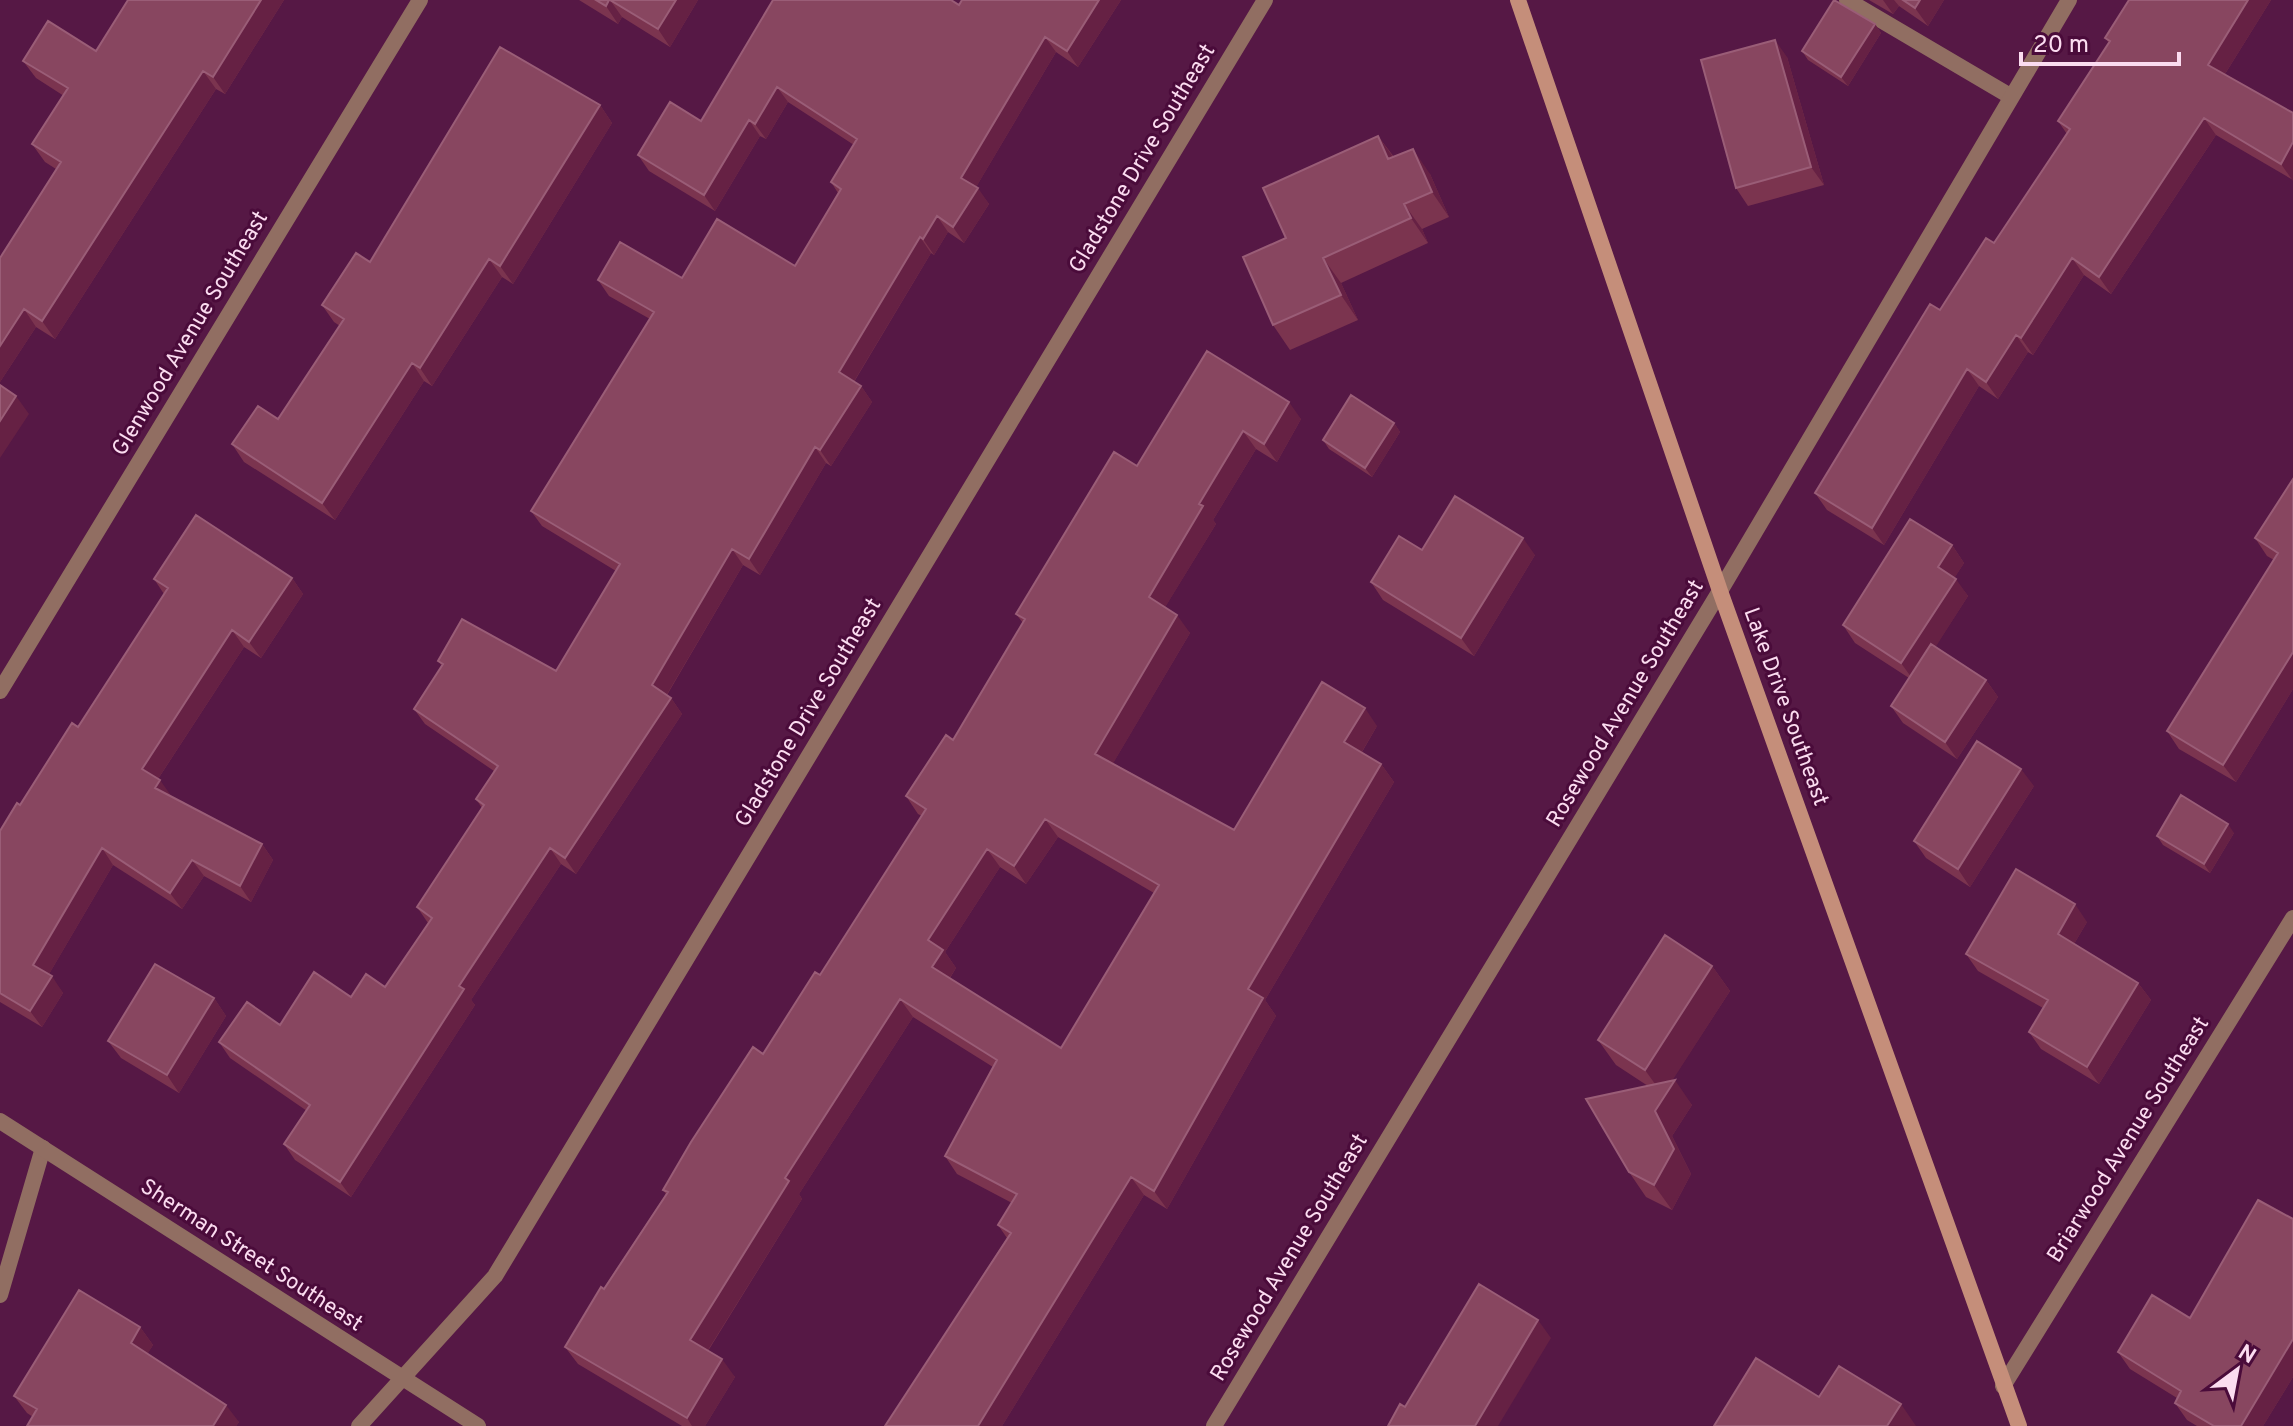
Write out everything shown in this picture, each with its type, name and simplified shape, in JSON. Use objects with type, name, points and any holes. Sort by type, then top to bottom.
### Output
[{"type":"main road","name":"Lake Drive Southeast","points":[[1518,0],[1720,591],[2019,1426]]},
{"type":"street","name":"Glenwood Avenue Southeast","points":[[0,691],[420,0]]},
{"type":"street","name":"Gladstone Drive Southeast","points":[[359,1426],[400,1378],[457,1322],[495,1276],[1265,0]]},
{"type":"street","points":[[1847,0],[2010,96]]},
{"type":"street","name":"Rosewood Avenue Southeast","points":[[1214,1426],[1720,591],[2069,0]]},
{"type":"street","name":"Briarwood Avenue Southeast","points":[[2003,1386],[2293,918]]},
{"type":"street","name":"Sherman Street Southeast","points":[[0,1121],[478,1426]]},
{"type":"street","points":[[0,1295],[43,1148]]},
{"type":"building","points":[[128,0],[261,0],[213,77],[203,71],[42,321],[24,309],[0,346],[0,258],[61,162],[32,144],[68,88],[23,61],[48,21],[96,51]]},
{"type":"building","points":[[610,0],[676,0],[658,29]]},
{"type":"building","points":[[773,0],[951,0],[959,5],[962,0],[1099,0],[1067,51],[1045,37],[961,178],[978,188],[953,227],[937,216],[923,239],[920,237],[839,372],[861,386],[820,450],[815,447],[749,559],[732,549],[652,685],[671,698],[565,858],[550,848],[459,986],[464,989],[340,1182],[284,1144],[310,1105],[219,1042],[247,1002],[280,1025],[314,972],[351,997],[366,974],[385,987],[432,918],[417,907],[484,805],[476,799],[498,766],[414,709],[443,664],[438,661],[462,619],[556,671],[620,564],[531,511],[654,312],[598,280],[620,242],[682,278],[717,219],[795,266],[841,189],[831,182],[857,139],[777,87],[755,124],[749,120],[704,195],[638,155],[670,102],[701,121]]},
{"type":"building","points":[[1834,0],[1875,24],[1841,77],[1802,51]]},
{"type":"building","points":[[1903,0],[1920,0],[1915,8]]},
{"type":"building","points":[[2129,0],[2248,0],[2208,65],[2293,113],[2293,142],[2281,164],[2204,118],[2099,277],[2072,258],[2021,338],[2016,335],[1986,382],[1967,369],[1872,528],[1815,493],[1930,304],[1940,310],[1986,238],[1994,243],[2070,129],[2058,121],[2110,41],[2105,38]]},
{"type":"building","points":[[1775,40],[1811,167],[1736,188],[1701,60]]},
{"type":"building","points":[[500,47],[600,105],[500,266],[489,259],[420,368],[412,363],[322,503],[232,444],[258,406],[278,419],[344,319],[322,305],[356,253],[370,262]]},
{"type":"building","points":[[1378,136],[1388,159],[1413,149],[1432,192],[1404,204],[1411,218],[1323,258],[1341,295],[1273,325],[1243,257],[1286,238],[1263,188]]},
{"type":"building","points":[[1207,351],[1289,402],[1264,444],[1243,431],[1199,504],[1203,506],[1149,597],[1177,615],[1095,754],[1234,830],[1322,682],[1365,708],[1344,742],[1381,764],[1248,989],[1263,998],[1154,1191],[1131,1177],[978,1426],[885,1426],[1011,1233],[998,1225],[1017,1194],[945,1156],[997,1060],[900,999],[785,1178],[789,1181],[690,1340],[722,1359],[687,1418],[565,1347],[601,1287],[604,1289],[668,1192],[663,1190],[691,1142],[753,1047],[763,1054],[815,972],[820,975],[926,809],[906,796],[946,735],[953,740],[1025,619],[1016,614],[1114,452],[1137,466]],"holes":[[[1045,819],[1159,885],[1061,1048],[932,967],[943,950],[928,940],[987,849],[1014,866]]]},
{"type":"building","points":[[0,385],[16,396],[0,421]]},
{"type":"building","points":[[1351,395],[1394,423],[1365,468],[1323,440]]},
{"type":"building","points":[[2293,479],[2293,652],[2223,765],[2167,731],[2278,553],[2255,538]]},
{"type":"building","points":[[1455,496],[1523,538],[1461,638],[1371,582],[1399,536],[1422,550]]},
{"type":"building","points":[[196,515],[292,578],[249,642],[232,630],[142,769],[160,780],[155,788],[262,844],[240,886],[192,860],[170,893],[102,848],[33,965],[52,976],[30,1011],[0,993],[0,831],[72,723],[78,727],[168,588],[154,579]]},
{"type":"building","points":[[1910,519],[1952,545],[1938,567],[1956,579],[1901,663],[1843,625]]},
{"type":"building","points":[[1931,644],[1986,680],[1945,742],[1891,706]]},
{"type":"building","points":[[1977,741],[2021,769],[1958,869],[1914,841]]},
{"type":"building","points":[[2181,795],[2228,824],[2204,864],[2157,836]]},
{"type":"building","points":[[2016,869],[2075,904],[2058,934],[2138,983],[2087,1067],[2029,1032],[2048,1000],[1966,954]]},
{"type":"building","points":[[1665,935],[1712,966],[1645,1070],[1598,1040]]},
{"type":"building","points":[[155,964],[214,998],[167,1075],[108,1041]]},
{"type":"building","points":[[1675,1080],[1655,1111],[1674,1149],[1654,1185],[1629,1172],[1586,1099]]},
{"type":"building","points":[[2258,1200],[2293,1219],[2293,1339],[2241,1426],[2214,1426],[2175,1403],[2181,1391],[2118,1352],[2152,1295],[2190,1318]]},
{"type":"building","points":[[1479,1284],[1538,1320],[1475,1426],[1388,1426],[1400,1404],[1405,1407]]},
{"type":"building","points":[[79,1290],[140,1327],[131,1343],[226,1405],[213,1426],[27,1426],[37,1409],[14,1396]]},
{"type":"building","points":[[1756,1358],[1819,1397],[1839,1366],[1901,1404],[1887,1426],[1714,1426]]}]
